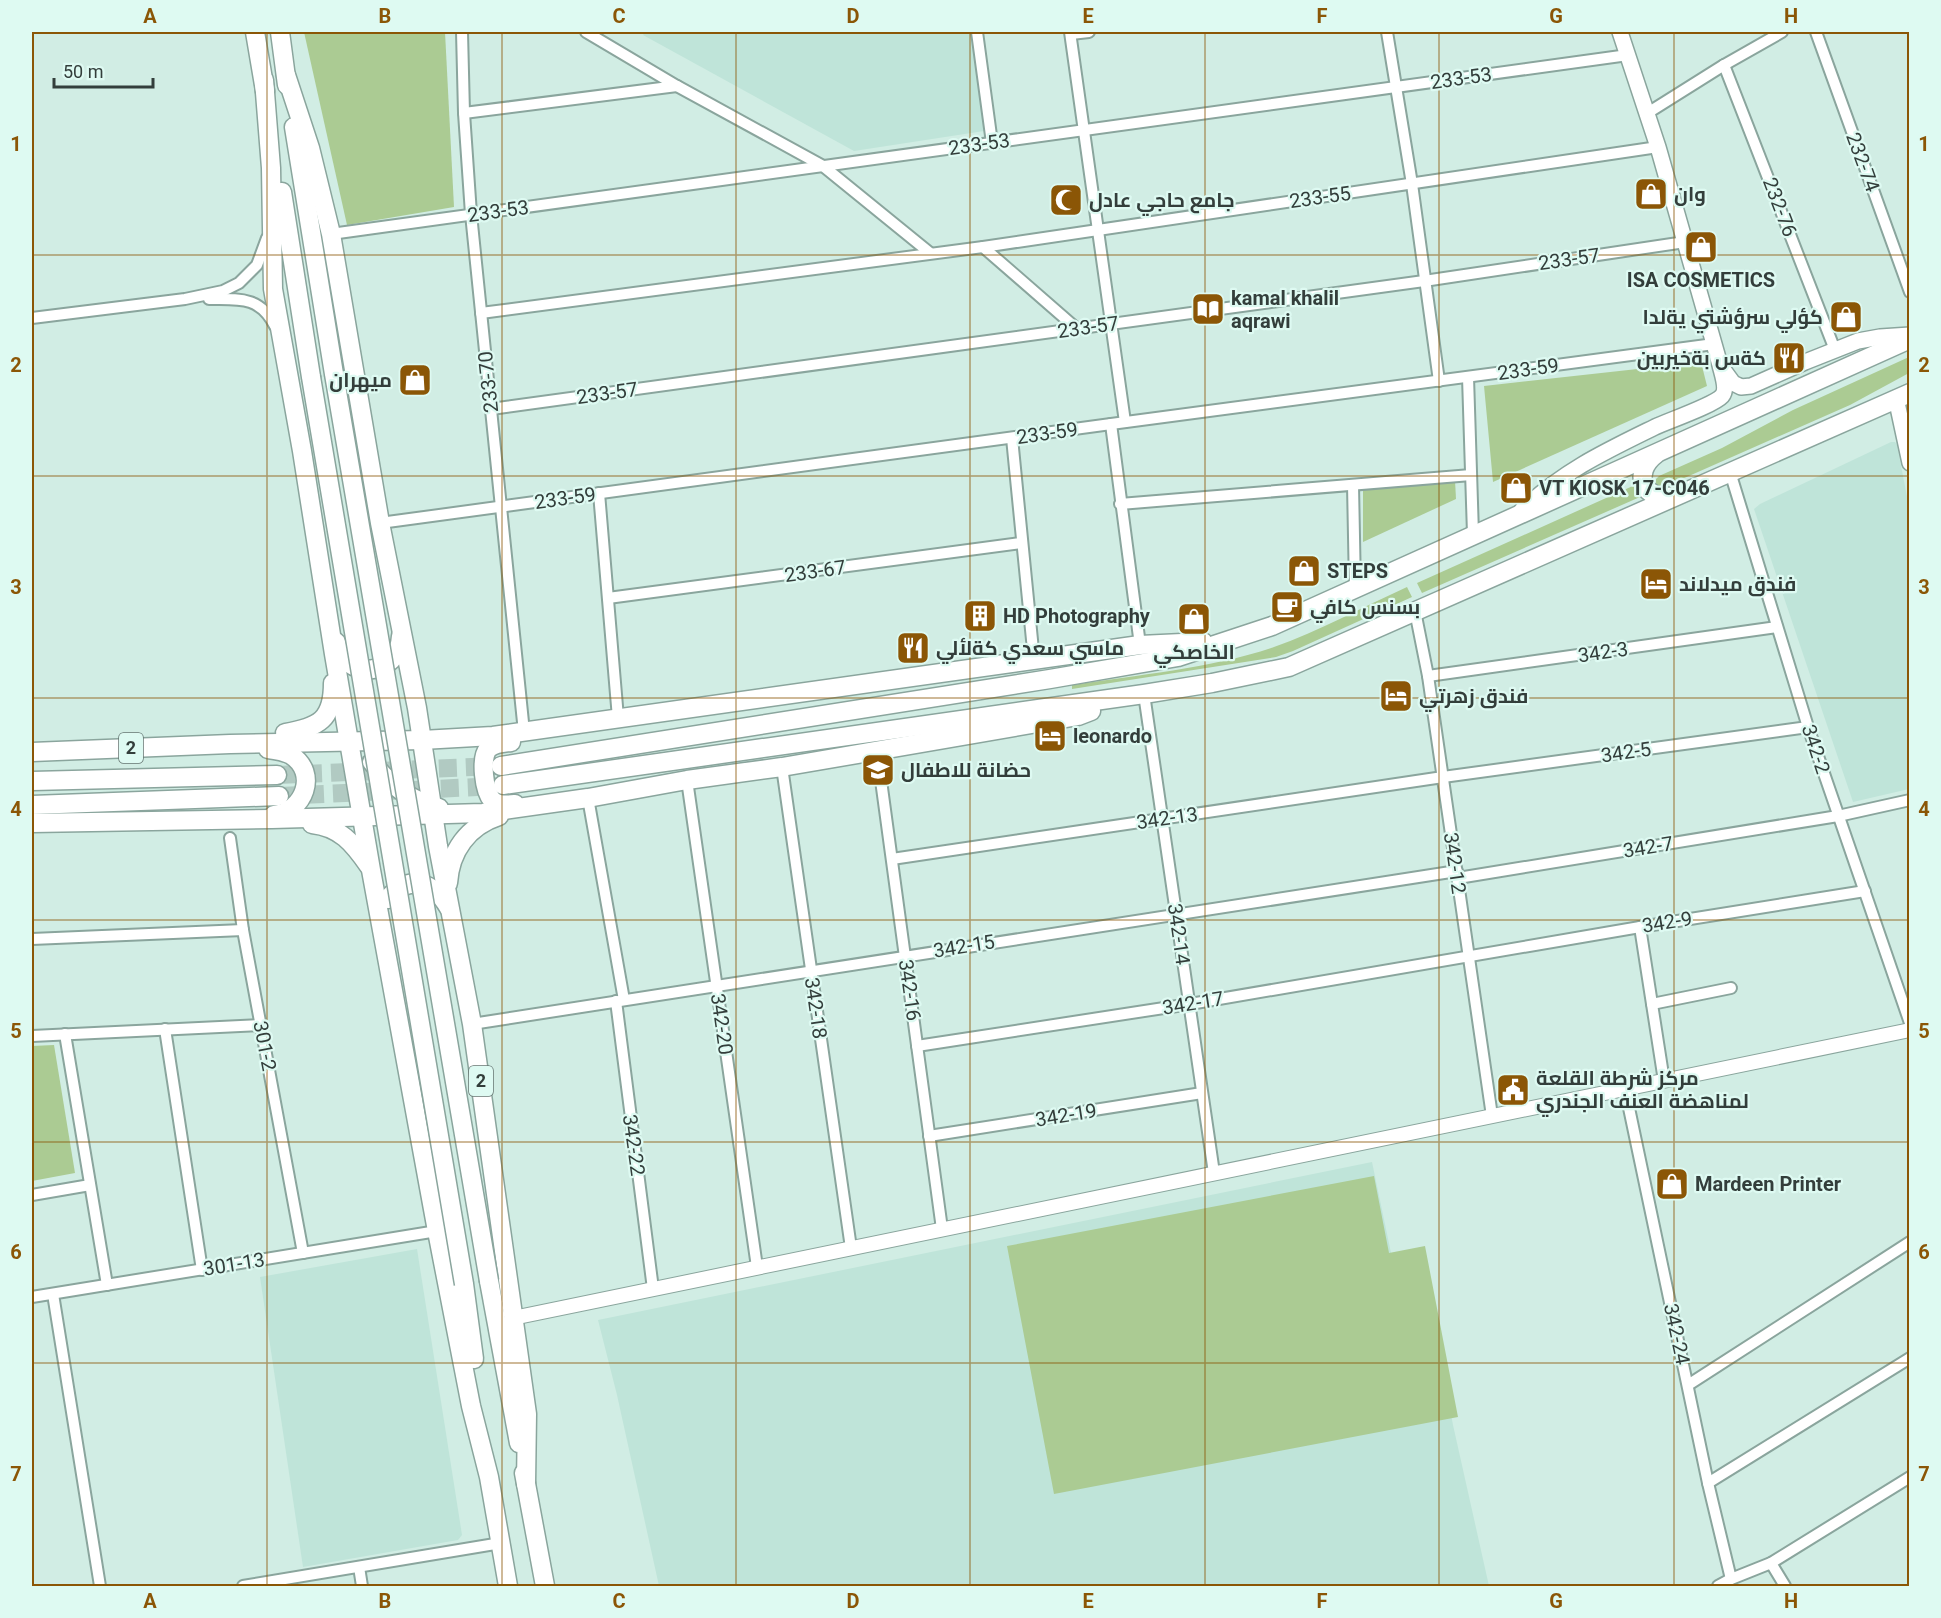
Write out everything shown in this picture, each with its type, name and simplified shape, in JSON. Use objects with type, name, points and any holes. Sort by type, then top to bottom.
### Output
[{"type":"highway","points":[[255,32],[464,1284],[489,1477],[508,1587]]},
{"type":"highway","points":[[280,32],[334,374],[489,1281],[526,1484]]},
{"type":"highway","points":[[286,75],[310,148],[331,234],[380,523],[417,708],[418,744],[426,809]]},
{"type":"highway","points":[[264,80],[272,168],[273,289],[334,654],[354,744],[370,834],[371,870],[471,1406],[489,1477]]},
{"type":"highway","points":[[501,766],[1179,657],[1272,626],[1910,337]]},
{"type":"highway","points":[[503,785],[1144,694],[1288,667],[1903,396]]},
{"type":"highway","points":[[1657,453],[1644,466],[1642,473],[1646,487],[1657,496],[1665,498],[1679,495]]},
{"type":"highway","points":[[328,611],[340,653],[348,662],[359,668],[371,670],[388,663],[399,648],[401,631]]},
{"type":"highway","points":[[354,744],[442,744],[467,738],[524,732],[1140,645],[1226,641]]},
{"type":"highway","points":[[230,744],[308,729],[319,723],[328,713],[333,701],[334,654]]},
{"type":"highway","points":[[32,824],[321,818],[365,812],[426,809],[483,813],[782,767],[1078,716],[1144,694]]},
{"type":"highway","points":[[417,708],[429,728],[442,735],[467,738]]},
{"type":"highway","points":[[553,803],[502,805],[494,801],[487,788],[483,764],[486,752],[495,745],[611,719]]},
{"type":"highway","name":"2","points":[[32,752],[314,741],[354,744]]},
{"type":"highway","points":[[228,820],[288,812],[302,799],[306,781],[303,768],[288,753],[230,744]]},
{"type":"highway","points":[[354,744],[391,778]]},
{"type":"highway","points":[[365,812],[382,794],[391,778],[408,764],[418,744]]},
{"type":"highway","points":[[32,781],[277,775]]},
{"type":"highway","name":"2","points":[[391,778],[426,809],[438,846],[448,893],[472,1024],[527,1414],[526,1484],[545,1587]]},
{"type":"highway","points":[[32,805],[279,796]]},
{"type":"highway","points":[[448,893],[448,878],[454,856],[470,831],[482,822],[529,807]]},
{"type":"highway","points":[[272,819],[322,825],[337,831],[346,836],[371,870]]},
{"type":"highway","points":[[384,940],[382,923],[385,905],[397,889],[410,884],[424,885],[436,891],[450,910],[453,925]]},
{"type":"main road","points":[[1517,515],[1546,489],[1583,463],[1720,398],[1725,390],[1720,365],[1658,147],[1620,32]]},
{"type":"main road","points":[[1720,365],[1733,383],[1741,387],[1751,386],[1835,350],[1869,339],[1910,337]]},
{"type":"main road","points":[[1903,396],[1910,464]]},
{"type":"street","name":"233-70","points":[[462,32],[464,113],[471,214],[524,732]]},
{"type":"street","points":[[585,32],[677,86],[823,166],[930,253]]},
{"type":"street","points":[[977,32],[992,143]]},
{"type":"street","points":[[1089,32],[1070,33],[1125,422]]},
{"type":"street","points":[[1387,32],[1412,184],[1439,381]]},
{"type":"street","points":[[1646,114],[1782,32]]},
{"type":"street","name":"232-74","points":[[1816,32],[1910,292]]},
{"type":"street","name":"233-53","points":[[331,234],[1628,55]]},
{"type":"street","name":"232-76","points":[[1724,65],[1835,350]]},
{"type":"street","points":[[464,113],[677,86]]},
{"type":"street","name":"233-55","points":[[481,313],[983,247],[1658,147]]},
{"type":"street","points":[[32,318],[185,299],[231,288],[257,265],[265,247],[273,208]]},
{"type":"street","name":"233-57","points":[[491,409],[1685,242]]},
{"type":"street","points":[[983,247],[1076,328]]},
{"type":"street","points":[[185,299],[234,299],[256,304],[270,317],[283,345]]},
{"type":"street","name":"233-59","points":[[380,523],[1111,423],[1714,344]]},
{"type":"street","points":[[1468,377],[1473,534]]},
{"type":"street","points":[[1111,423],[1140,645]]},
{"type":"street","points":[[1012,438],[1034,660]]},
{"type":"street","name":"342-2","points":[[1730,472],[1808,727],[1910,1023]]},
{"type":"street","points":[[1120,504],[1471,475]]},
{"type":"street","points":[[1353,485],[1355,588]]},
{"type":"street","points":[[599,493],[608,598],[611,719]]},
{"type":"street","name":"233-67","points":[[608,598],[1021,543]]},
{"type":"street","name":"342-12","points":[[1415,611],[1428,676],[1492,1116]]},
{"type":"street","name":"342-3","points":[[1428,676],[1778,627]]},
{"type":"street","name":"342-14","points":[[1144,694],[1214,1173]]},
{"type":"street","name":"342-5","points":[[1443,777],[1808,727]]},
{"type":"street","name":"342-16","points":[[877,751],[942,1229]]},
{"type":"street","name":"342-18","points":[[782,767],[851,1248]]},
{"type":"street","name":"342-13","points":[[892,859],[1443,777]]},
{"type":"street","name":"342-20","points":[[687,780],[757,1267]]},
{"type":"street","name":"342-22","points":[[588,798],[620,1000],[653,1289]]},
{"type":"street","name":"342-7","points":[[1457,875],[1838,816],[1910,800]]},
{"type":"street","name":"301-2","points":[[230,838],[243,930],[303,1253]]},
{"type":"street","name":"342-15","points":[[472,1024],[1176,914],[1457,875]]},
{"type":"street","name":"342-9","points":[[1469,957],[1864,891]]},
{"type":"street","points":[[1640,927],[1664,1081]]},
{"type":"street","points":[[32,939],[243,930]]},
{"type":"street","name":"342-17","points":[[917,1046],[1190,1004],[1469,957]]},
{"type":"street","points":[[1652,1004],[1731,988]]},
{"type":"street","points":[[32,1036],[261,1025]]},
{"type":"street","points":[[165,1029],[202,1269]]},
{"type":"street","points":[[513,1318],[1910,1030]]},
{"type":"street","points":[[65,1034],[107,1285]]},
{"type":"street","name":"342-24","points":[[1624,1089],[1708,1483],[1731,1579]]},
{"type":"street","name":"342-19","points":[[929,1136],[1202,1093]]},
{"type":"street","points":[[32,1195],[90,1185]]},
{"type":"street","name":"301-13","points":[[32,1297],[437,1231]]},
{"type":"street","points":[[1688,1385],[1910,1242]]},
{"type":"street","points":[[53,1294],[100,1587]]},
{"type":"street","points":[[1708,1483],[1910,1358]]},
{"type":"street","points":[[1718,1587],[1731,1579],[1771,1563],[1910,1477]]},
{"type":"street","points":[[243,1587],[501,1543]]},
{"type":"street","points":[[1771,1563],[1785,1587]]},
{"type":"street","points":[[359,1567],[362,1587]]},
{"type":"shaded area","points":[[645,32],[971,32],[984,131],[854,151],[643,35]]},
{"type":"shaded area","points":[[1891,442],[1897,445],[1909,507],[1909,789],[1853,802],[1754,509],[1760,504]]},
{"type":"shaded area","points":[[1372,1162],[1391,1253],[1421,1252],[1453,1425],[1489,1586],[659,1586],[598,1320]]},
{"type":"shaded area","points":[[417,1249],[462,1535],[458,1540],[303,1567],[260,1277]]},
{"type":"green space","points":[[304,32],[445,32],[454,207],[347,225]]},
{"type":"green space","points":[[1909,357],[1909,373],[1850,405],[1664,487],[1658,487],[1656,484],[1659,476],[1722,448],[1793,410]]},
{"type":"green space","points":[[1701,362],[1707,386],[1493,482],[1484,386]]},
{"type":"green space","points":[[1455,480],[1456,499],[1363,542],[1363,485]]},
{"type":"green space","points":[[1635,485],[1640,497],[1422,593],[1417,583]]},
{"type":"green space","points":[[1407,587],[1412,597],[1276,657],[1072,689],[1072,685],[1174,670],[1226,660],[1274,647],[1308,634]]},
{"type":"green space","points":[[54,1045],[75,1173],[32,1181],[32,1046]]},
{"type":"green space","points":[[1374,1176],[1389,1253],[1425,1246],[1458,1417],[1054,1494],[1007,1246]]},
{"type":"tunnel","points":[[277,775],[499,766]]},
{"type":"tunnel","points":[[279,796],[499,786]]},
{"type":"place","name":"وان","points":[[1651,194]]},
{"type":"place","name":"جامع حاجي عادل","points":[[1066,200]]},
{"type":"place","name":"ISA COSMETICS","points":[[1701,247]]},
{"type":"place","name":"kamal khalil aqrawi","points":[[1208,309]]},
{"type":"place","name":"كؤلي سرؤشتي يةلدا","points":[[1846,317]]},
{"type":"place","name":"كةس بةخيربين","points":[[1789,358]]},
{"type":"place","name":"میهران","points":[[415,380]]},
{"type":"place","name":"VT KIOSK 17-C046","points":[[1516,488]]},
{"type":"place","name":"STEPS","points":[[1304,571]]},
{"type":"place","name":"فندق ميدلاند","points":[[1656,584]]},
{"type":"place","name":"بسنس كافي","points":[[1287,607]]},
{"type":"place","name":"HD Photography","points":[[980,616]]},
{"type":"place","name":"الخاصكي","points":[[1194,619]]},
{"type":"place","name":"ماسي سعدي كةلألي","points":[[913,648]]},
{"type":"place","name":"فندق زهرتي","points":[[1396,696]]},
{"type":"place","name":"leonardo","points":[[1050,736]]},
{"type":"place","name":"حضانة للاطفال","points":[[878,770]]},
{"type":"place","name":"مركز شرطة القلعة لمناهضة العنف الجندري","points":[[1513,1090]]},
{"type":"place","name":"Mardeen Printer","points":[[1672,1184]]}]
